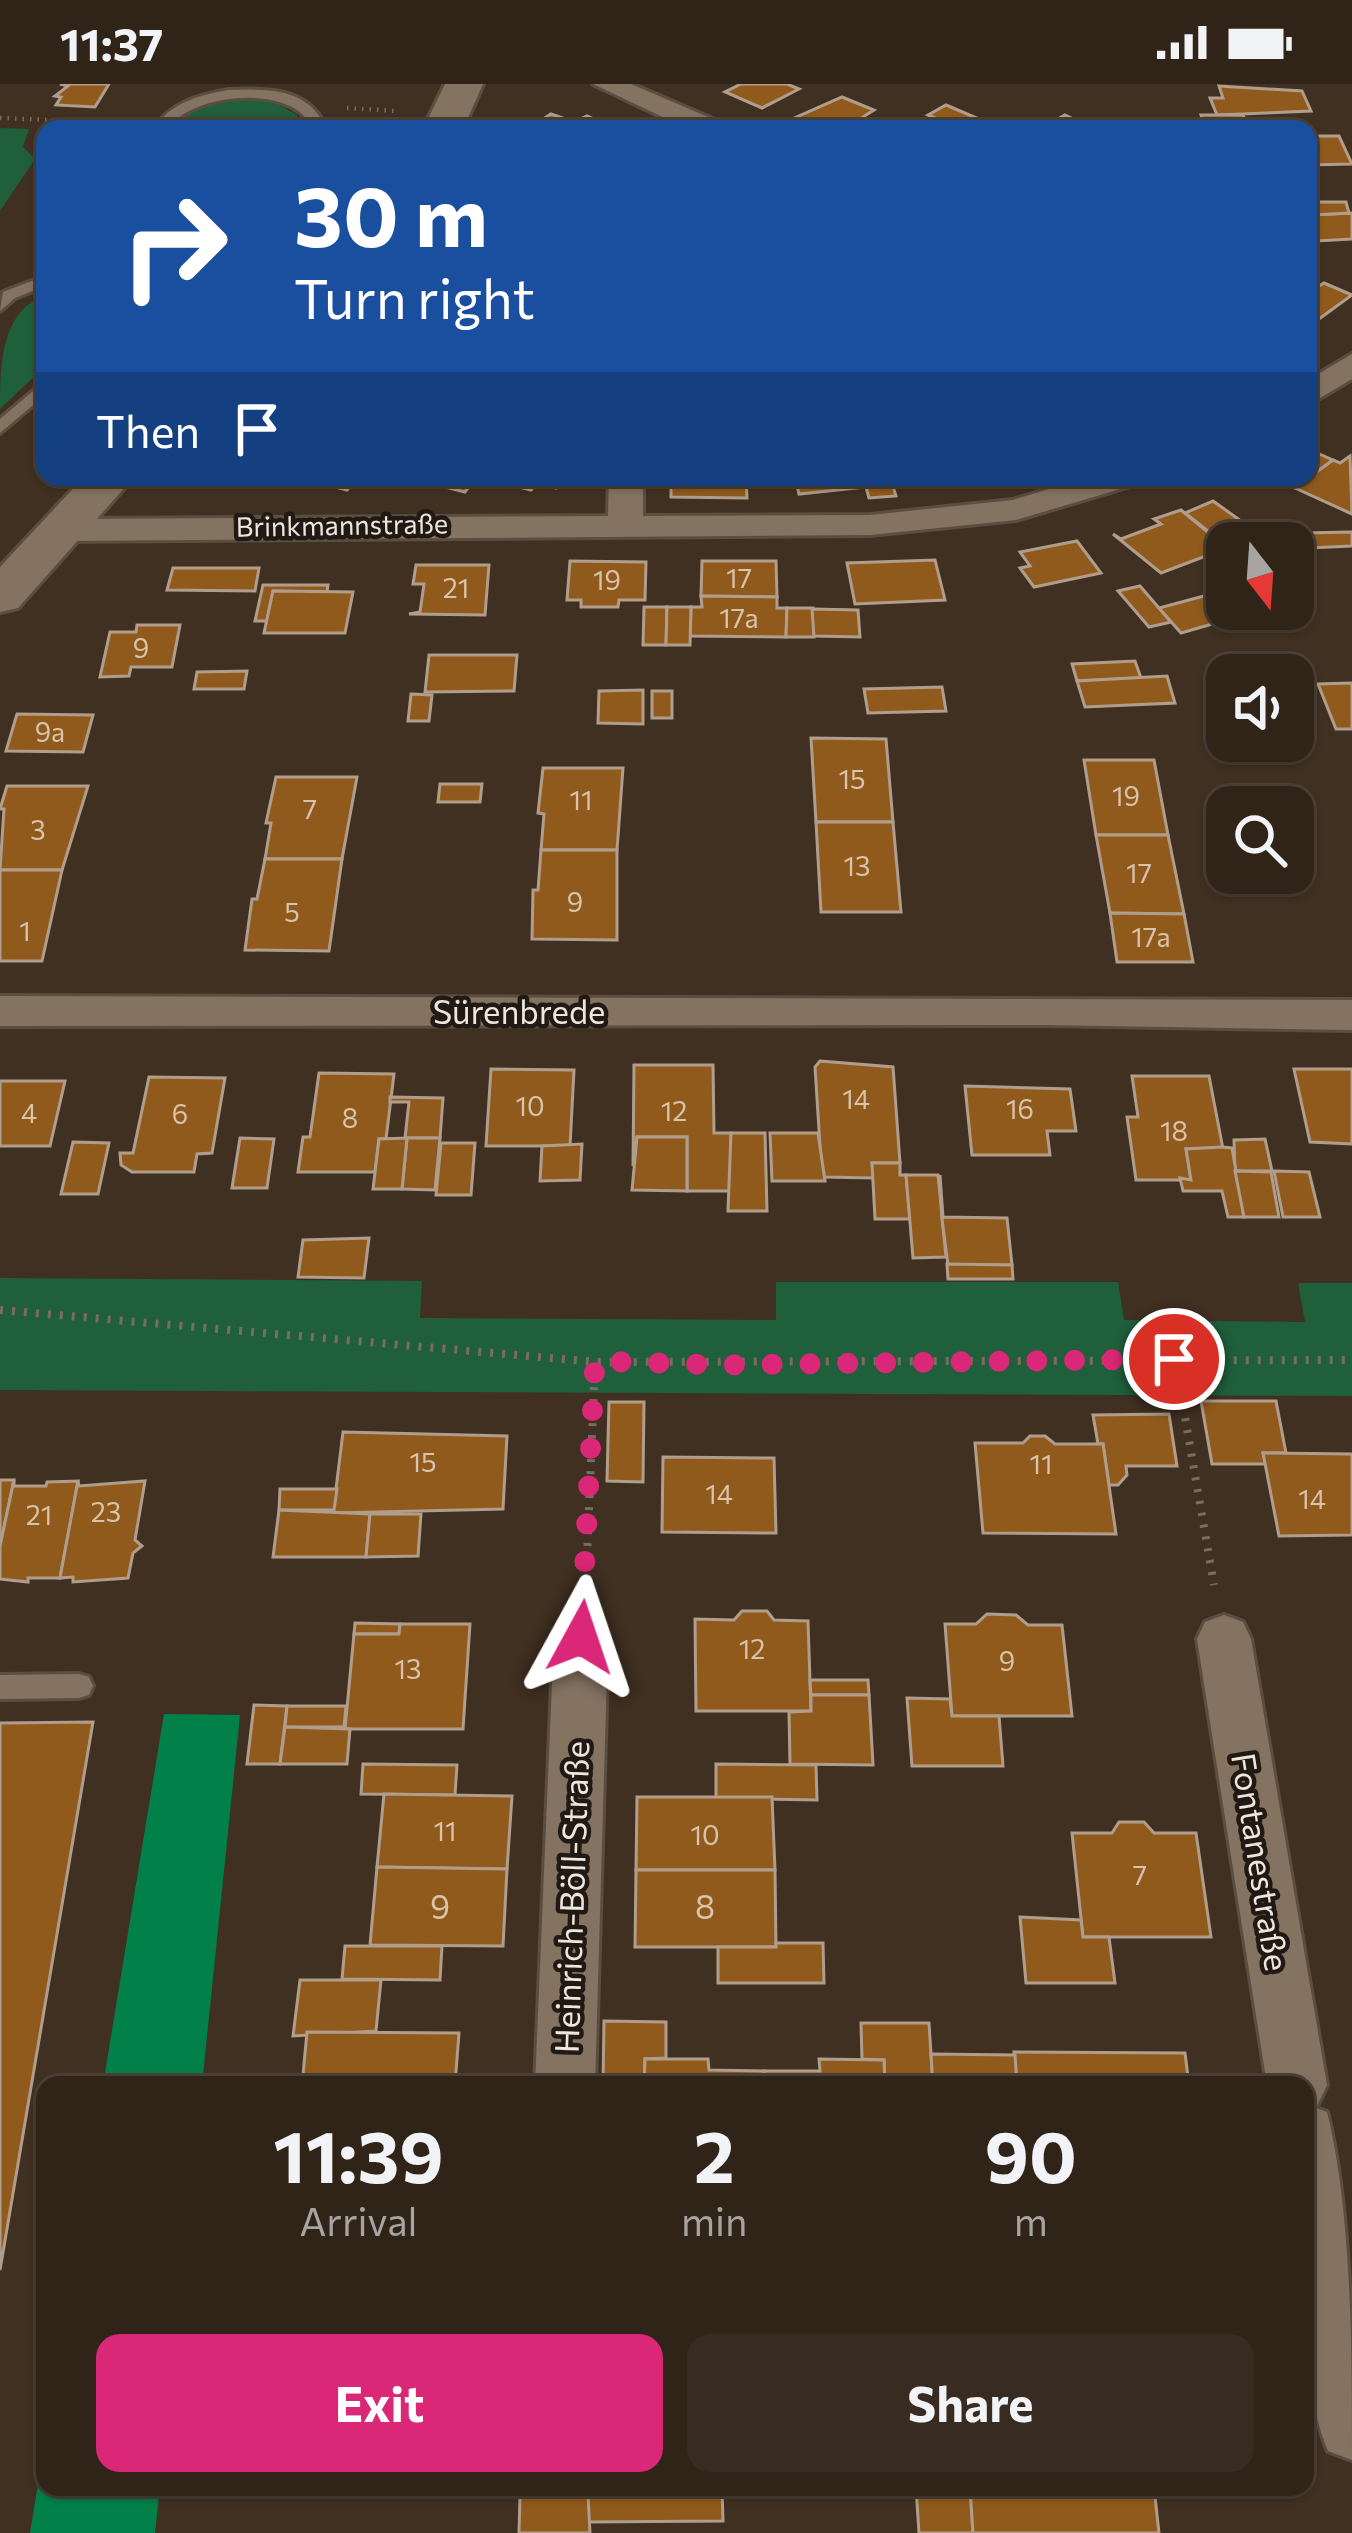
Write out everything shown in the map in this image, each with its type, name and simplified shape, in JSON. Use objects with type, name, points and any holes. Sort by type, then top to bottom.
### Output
[{"type":"street","points":[[447,120],[464,84]]},
{"type":"street","points":[[607,84],[691,120]]},
{"type":"street","points":[[1317,388],[1352,364]]},
{"type":"street","points":[[1317,397],[1352,412]]},
{"type":"street","points":[[0,597],[101,486]]},
{"type":"street","points":[[625,523],[626,486]]},
{"type":"street","name":"Brinkmannstraße","points":[[59,530],[870,525],[947,520],[1034,506],[1097,486]]},
{"type":"street","name":"Sürenbrede","points":[[0,1011],[1352,1015]]},
{"type":"street","name":"Heinrich-Böll-Straße","points":[[566,2076],[581,1637]]},
{"type":"street","name":"Fontanestraße","points":[[1224,1640],[1296,2076]]},
{"type":"street","points":[[1314,2186],[1352,2426]]},
{"type":"lane","points":[[165,120],[172,109],[196,98],[256,92],[286,96],[308,106],[315,120]]},
{"type":"lane","points":[[0,306],[9,295],[36,284]]},
{"type":"lane","points":[[0,428],[36,394]]},
{"type":"lane","points":[[0,1687],[79,1686]]},
{"type":"path","points":[[0,118],[36,120]]},
{"type":"path","points":[[0,1310],[111,1314],[398,1349],[595,1361],[723,1365],[1352,1360]]},
{"type":"path","points":[[1174,1359],[1224,1640]]},
{"type":"path","points":[[581,1637],[595,1361]]},
{"type":"green space","points":[[238,99],[274,102],[298,120],[180,120],[210,104]]},
{"type":"green space","points":[[0,128],[29,129],[23,147],[35,159],[0,211]]},
{"type":"green space","points":[[36,300],[36,375],[0,409],[6,343],[11,327]]},
{"type":"green space","points":[[0,1278],[422,1281],[420,1318],[776,1320],[776,1282],[1118,1282],[1124,1320],[1305,1322],[1298,1283],[1352,1283],[1352,1396],[0,1390]]},
{"type":"green space","points":[[164,1714],[240,1715],[203,2076],[104,2076]]},
{"type":"green space","points":[[36,2496],[159,2496],[155,2533],[30,2533]]},
{"type":"building","points":[[60,84],[109,84],[95,107],[56,105],[61,97],[55,96],[68,86]]},
{"type":"building","points":[[741,84],[787,84],[799,89],[762,108],[725,92]]},
{"type":"building","points":[[1219,86],[1302,91],[1311,111],[1217,115],[1210,98],[1223,98]]},
{"type":"building","points":[[842,97],[874,110],[858,120],[790,120]]},
{"type":"building","points":[[946,105],[982,120],[940,120],[928,115]]},
{"type":"building","points":[[1201,115],[1243,115],[1245,120],[1203,120]]},
{"type":"building","points":[[1317,136],[1339,136],[1352,164],[1317,165]]},
{"type":"building","points":[[1317,202],[1346,202],[1349,213],[1317,215]]},
{"type":"building","points":[[1352,213],[1352,239],[1317,241],[1317,215]]},
{"type":"building","points":[[1324,283],[1352,295],[1317,320],[1317,287]]},
{"type":"building","points":[[1317,453],[1333,460],[1317,472]]},
{"type":"building","points":[[1350,456],[1352,514],[1295,488],[1317,486],[1317,472],[1333,460],[1340,463]]},
{"type":"building","points":[[671,486],[746,486],[747,498],[671,497]]},
{"type":"building","points":[[797,486],[893,486],[896,496],[869,498],[866,487],[799,494]]},
{"type":"building","points":[[1213,501],[1242,522],[1206,522],[1206,530],[1185,513]]},
{"type":"building","points":[[1181,510],[1206,531],[1206,556],[1161,573],[1113,534],[1121,539],[1161,524],[1154,519]]},
{"type":"building","points":[[1352,532],[1352,546],[1314,548],[1314,533]]},
{"type":"building","points":[[1077,541],[1101,573],[1034,587],[1020,568],[1030,566],[1020,552]]},
{"type":"building","points":[[935,560],[945,600],[855,604],[847,563]]},
{"type":"building","points":[[570,561],[646,562],[645,600],[619,600],[618,607],[581,607],[581,600],[567,600]]},
{"type":"building","points":[[702,561],[776,561],[777,597],[701,596]]},
{"type":"building","points":[[416,565],[489,565],[485,615],[409,614],[420,612],[424,584],[413,584]]},
{"type":"building","points":[[173,568],[259,568],[255,591],[167,590]]},
{"type":"building","points":[[263,585],[328,585],[327,592],[273,591],[267,621],[255,621]]},
{"type":"building","points":[[1140,586],[1171,622],[1149,627],[1118,591]]},
{"type":"building","points":[[273,591],[353,592],[345,633],[264,633]]},
{"type":"building","points":[[1206,595],[1206,626],[1181,633],[1159,608]]},
{"type":"building","points":[[701,596],[777,597],[777,608],[787,608],[786,637],[690,636],[691,607],[702,607]]},
{"type":"building","points":[[644,607],[667,607],[666,645],[643,645]]},
{"type":"building","points":[[667,607],[691,607],[690,645],[666,645]]},
{"type":"building","points":[[787,608],[813,608],[814,637],[786,637]]},
{"type":"building","points":[[812,609],[858,610],[860,637],[814,636]]},
{"type":"building","points":[[137,625],[180,625],[172,667],[131,667],[129,676],[100,677],[110,632],[136,632]]},
{"type":"building","points":[[429,655],[517,655],[514,691],[425,692]]},
{"type":"building","points":[[1135,661],[1141,678],[1077,681],[1072,664]]},
{"type":"building","points":[[247,671],[244,689],[194,689],[197,672]]},
{"type":"building","points":[[1167,676],[1175,703],[1085,707],[1077,681]]},
{"type":"building","points":[[1352,683],[1352,729],[1336,729],[1318,684]]},
{"type":"building","points":[[942,687],[946,711],[868,713],[864,689]]},
{"type":"building","points":[[643,690],[643,724],[598,723],[599,691]]},
{"type":"building","points":[[652,691],[672,691],[672,718],[652,718]]},
{"type":"building","points":[[411,694],[432,695],[429,721],[408,721]]},
{"type":"building","points":[[17,714],[93,715],[83,752],[6,751]]},
{"type":"building","points":[[811,738],[886,739],[893,822],[816,822]]},
{"type":"building","points":[[1084,760],[1154,760],[1168,835],[1096,835]]},
{"type":"building","points":[[543,768],[623,768],[617,850],[541,850],[544,814],[538,813]]},
{"type":"building","points":[[276,777],[357,777],[342,859],[265,859],[271,823],[266,823]]},
{"type":"building","points":[[440,784],[482,784],[480,802],[438,802]]},
{"type":"building","points":[[7,786],[88,786],[62,870],[0,870],[4,809],[0,809]]},
{"type":"building","points":[[816,822],[893,822],[901,912],[821,912]]},
{"type":"building","points":[[1096,835],[1168,835],[1184,914],[1110,913]]},
{"type":"building","points":[[541,850],[617,850],[617,940],[532,939],[533,890],[538,890]]},
{"type":"building","points":[[265,859],[342,859],[329,951],[245,950],[252,899],[257,899]]},
{"type":"building","points":[[0,870],[62,870],[42,961],[0,961]]},
{"type":"building","points":[[1110,913],[1184,914],[1193,962],[1117,962]]},
{"type":"building","points":[[820,1061],[893,1067],[900,1163],[872,1163],[874,1178],[822,1177],[815,1067]]},
{"type":"building","points":[[634,1065],[713,1065],[714,1133],[731,1133],[731,1191],[687,1191],[687,1137],[637,1137],[633,1166]]},
{"type":"building","points":[[491,1069],[574,1070],[570,1146],[486,1146]]},
{"type":"building","points":[[1294,1069],[1352,1069],[1352,1144],[1310,1142]]},
{"type":"building","points":[[319,1073],[394,1074],[386,1139],[379,1139],[375,1172],[298,1172],[303,1137],[310,1137]]},
{"type":"building","points":[[1132,1076],[1209,1076],[1223,1149],[1186,1149],[1191,1180],[1136,1180],[1127,1117],[1138,1117]]},
{"type":"building","points":[[149,1077],[225,1078],[212,1153],[197,1154],[194,1172],[132,1172],[121,1165],[120,1153],[133,1153]]},
{"type":"building","points":[[0,1081],[65,1081],[50,1146],[0,1146]]},
{"type":"building","points":[[965,1086],[1070,1089],[1076,1131],[1047,1131],[1050,1155],[972,1155]]},
{"type":"building","points":[[390,1097],[443,1098],[440,1138],[405,1138],[409,1102],[390,1102]]},
{"type":"building","points":[[731,1133],[765,1133],[767,1211],[728,1211]]},
{"type":"building","points":[[770,1133],[818,1133],[825,1181],[772,1181]]},
{"type":"building","points":[[637,1137],[687,1137],[687,1191],[632,1190]]},
{"type":"building","points":[[240,1138],[274,1139],[267,1188],[232,1188]]},
{"type":"building","points":[[407,1138],[440,1138],[435,1190],[402,1189]]},
{"type":"building","points":[[407,1138],[402,1189],[373,1189],[379,1139]]},
{"type":"building","points":[[1265,1139],[1272,1171],[1235,1171],[1234,1140]]},
{"type":"building","points":[[73,1142],[109,1143],[98,1194],[61,1194]]},
{"type":"building","points":[[441,1143],[475,1143],[471,1195],[436,1195]]},
{"type":"building","points":[[582,1144],[580,1180],[540,1181],[542,1146]]},
{"type":"building","points":[[1232,1148],[1244,1217],[1228,1217],[1222,1191],[1183,1191],[1180,1178],[1191,1180],[1186,1149]]},
{"type":"building","points":[[872,1163],[900,1163],[900,1175],[906,1175],[910,1219],[875,1219]]},
{"type":"building","points":[[1235,1171],[1271,1172],[1279,1217],[1244,1217]]},
{"type":"building","points":[[1274,1171],[1309,1172],[1320,1217],[1283,1217]]},
{"type":"building","points":[[906,1175],[938,1175],[946,1257],[913,1258]]},
{"type":"building","points":[[940,1175],[943,1217],[1007,1218],[1012,1265],[948,1265],[942,1219]]},
{"type":"building","points":[[369,1238],[364,1278],[298,1277],[303,1240]]},
{"type":"building","points":[[947,1264],[1012,1265],[1013,1279],[948,1279]]},
{"type":"building","points":[[1201,1401],[1276,1401],[1286,1453],[1263,1453],[1266,1464],[1212,1464]]},
{"type":"building","points":[[609,1402],[644,1402],[643,1482],[607,1481]]},
{"type":"building","points":[[1169,1414],[1177,1466],[1126,1466],[1127,1475],[1118,1485],[1109,1485],[1093,1415]]},
{"type":"building","points":[[343,1432],[507,1436],[503,1509],[333,1513]]},
{"type":"building","points":[[1030,1436],[1045,1436],[1055,1444],[1103,1444],[1116,1534],[983,1533],[975,1443],[1023,1443]]},
{"type":"building","points":[[1263,1453],[1352,1454],[1352,1535],[1279,1536]]},
{"type":"building","points":[[663,1457],[774,1458],[776,1533],[662,1532]]},
{"type":"building","points":[[0,1480],[14,1480],[0,1546]]},
{"type":"building","points":[[14,1480],[14,1486],[78,1481],[60,1578],[0,1579],[0,1546]]},
{"type":"building","points":[[78,1481],[79,1486],[145,1481],[135,1540],[142,1546],[133,1553],[128,1578],[73,1582],[73,1577],[60,1578]]},
{"type":"building","points":[[280,1489],[337,1489],[334,1510],[279,1510]]},
{"type":"building","points":[[279,1510],[370,1514],[366,1557],[273,1557]]},
{"type":"building","points":[[370,1514],[421,1514],[418,1556],[366,1557]]},
{"type":"building","points":[[742,1611],[767,1611],[774,1620],[808,1621],[811,1711],[696,1711],[695,1619],[734,1620]]},
{"type":"building","points":[[987,1614],[1016,1615],[1028,1625],[1062,1625],[1072,1716],[952,1716],[945,1624],[976,1624]]},
{"type":"building","points":[[355,1623],[400,1624],[399,1634],[354,1634]]},
{"type":"building","points":[[400,1624],[470,1624],[463,1729],[345,1729],[354,1634],[399,1634]]},
{"type":"building","points":[[810,1680],[868,1680],[869,1695],[811,1695]]},
{"type":"building","points":[[811,1695],[869,1695],[873,1765],[790,1764],[789,1712],[811,1711]]},
{"type":"building","points":[[907,1698],[950,1699],[952,1716],[999,1716],[1003,1766],[912,1766]]},
{"type":"building","points":[[254,1705],[287,1706],[280,1764],[247,1764]]},
{"type":"building","points":[[287,1706],[346,1706],[344,1727],[285,1727]]},
{"type":"building","points":[[93,1722],[0,2270],[0,1723]]},
{"type":"building","points":[[285,1727],[350,1729],[347,1764],[280,1764]]},
{"type":"building","points":[[363,1764],[457,1765],[455,1795],[361,1794]]},
{"type":"building","points":[[716,1764],[816,1765],[817,1800],[716,1798]]},
{"type":"building","points":[[384,1794],[512,1796],[507,1869],[377,1867]]},
{"type":"building","points":[[637,1797],[772,1797],[775,1870],[636,1870]]},
{"type":"building","points":[[1119,1822],[1144,1822],[1154,1833],[1196,1833],[1211,1937],[1083,1937],[1072,1833],[1112,1833]]},
{"type":"building","points":[[377,1867],[507,1869],[503,1946],[370,1945]]},
{"type":"building","points":[[636,1870],[775,1870],[776,1947],[635,1947]]},
{"type":"building","points":[[1020,1917],[1081,1920],[1083,1937],[1109,1937],[1115,1983],[1026,1983]]},
{"type":"building","points":[[776,1943],[823,1943],[824,1983],[718,1983],[718,1947],[776,1947]]},
{"type":"building","points":[[345,1946],[442,1946],[440,1980],[342,1979]]},
{"type":"building","points":[[300,1980],[381,1980],[376,2031],[293,2036]]},
{"type":"building","points":[[604,2021],[666,2022],[666,2058],[645,2059],[644,2076],[603,2076]]},
{"type":"building","points":[[861,2023],[929,2023],[932,2076],[885,2076],[884,2060],[862,2059]]},
{"type":"building","points":[[307,2032],[459,2033],[456,2076],[303,2076]]},
{"type":"building","points":[[1014,2052],[1185,2053],[1188,2076],[1016,2076]]},
{"type":"building","points":[[931,2054],[1015,2055],[1016,2076],[932,2076]]},
{"type":"building","points":[[645,2059],[708,2059],[709,2070],[764,2071],[764,2076],[644,2076]]},
{"type":"building","points":[[819,2059],[884,2060],[885,2076],[764,2076],[764,2071],[820,2071]]},
{"type":"building","points":[[520,2496],[588,2496],[590,2533],[519,2533]]},
{"type":"building","points":[[588,2496],[722,2496],[723,2521],[588,2522]]},
{"type":"building","points":[[917,2496],[971,2496],[973,2533],[919,2533]]},
{"type":"building","points":[[971,2496],[1155,2496],[1159,2533],[973,2533]]},
{"type":"route","points":[[581,1637],[595,1361],[723,1365],[1174,1359]]}]
